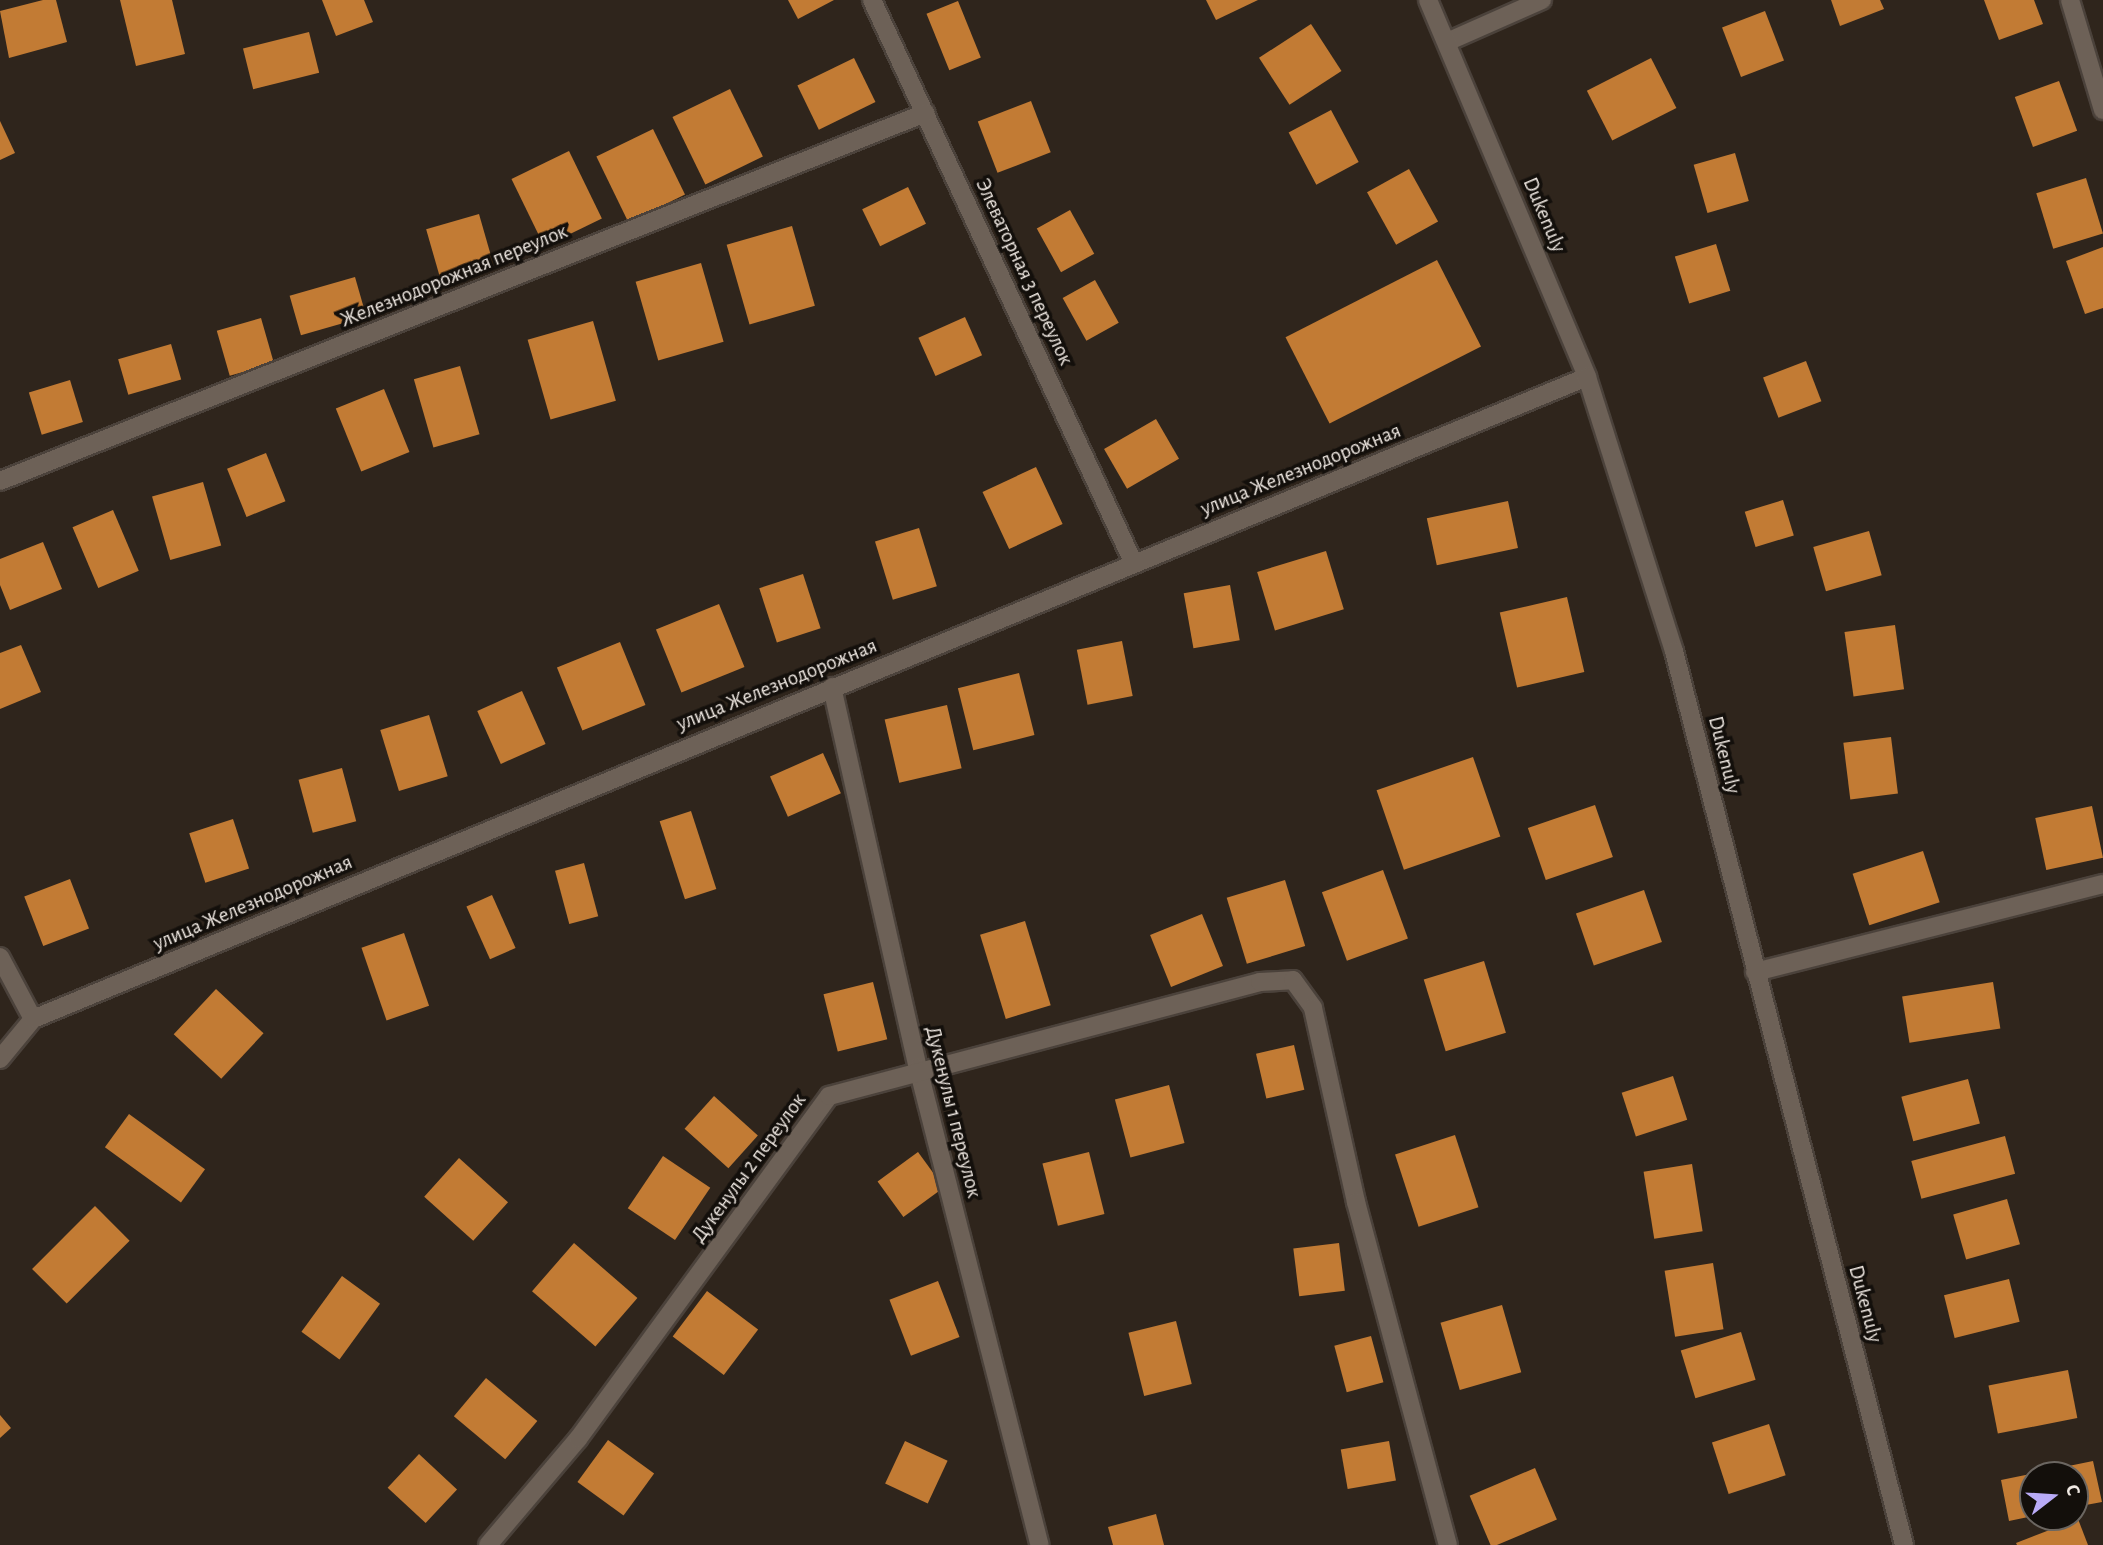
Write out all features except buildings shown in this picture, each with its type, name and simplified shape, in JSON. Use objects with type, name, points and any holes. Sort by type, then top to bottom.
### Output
[{"type":"street","name":"Элеваторная 3 переулок","points":[[872,0],[1134,564]]},
{"type":"street","name":"Dukenuly","points":[[1428,0],[1587,377],[1674,651],[1904,1545]]},
{"type":"street","points":[[1447,42],[1542,0]]},
{"type":"street","points":[[2070,0],[2103,110]]},
{"type":"street","name":"Железнодорожная переулок","points":[[0,481],[925,113]]},
{"type":"street","name":"улица Железнодорожная","points":[[0,1059],[33,1019],[1587,377]]},
{"type":"street","name":"Дукенулы 1 переулок","points":[[832,687],[918,1068],[1040,1545]]},
{"type":"street","points":[[1755,972],[2103,884]]},
{"type":"street","points":[[0,957],[33,1019]]},
{"type":"street","name":"Дукенулы 2 переулок","points":[[488,1545],[578,1439],[829,1096],[918,1068],[1260,982],[1293,980],[1313,1008],[1356,1202],[1448,1545]]}]
